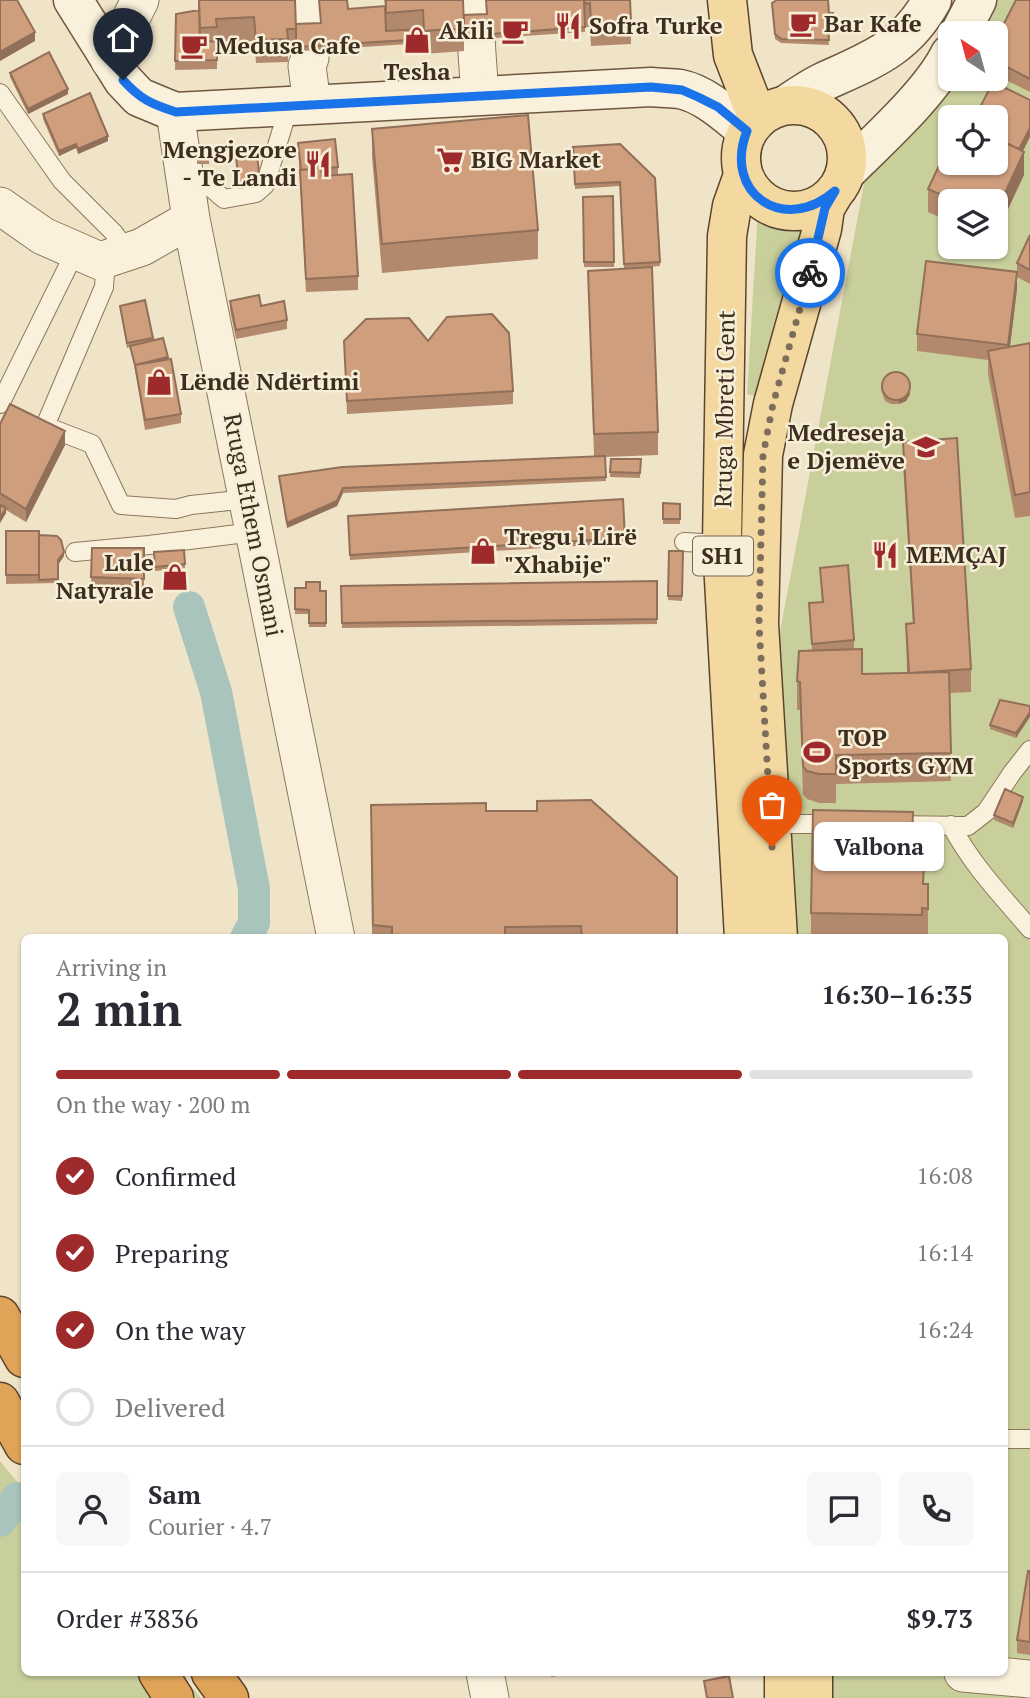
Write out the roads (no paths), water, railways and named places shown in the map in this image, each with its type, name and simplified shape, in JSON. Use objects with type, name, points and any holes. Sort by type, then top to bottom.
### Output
[{"type":"highway","points":[[0,1316],[21,1353]]},
{"type":"highway","points":[[0,1402],[21,1440]]},
{"type":"highway","points":[[160,1676],[174,1698]]},
{"type":"highway","points":[[213,1676],[229,1698]]},
{"type":"main road","points":[[73,0],[123,80],[139,97],[176,112],[651,87],[682,90],[718,107],[764,118],[803,106],[820,111],[834,123],[843,138],[847,155],[840,182]]},
{"type":"main road","points":[[727,0],[733,55],[764,118]]},
{"type":"main road","points":[[932,0],[913,31],[884,53],[820,83],[764,118],[742,145],[740,160],[743,175],[756,195],[776,208],[792,211],[808,209],[822,202],[938,74]]},
{"type":"main road","points":[[966,21],[977,0]]},
{"type":"main road","name":"Rruga Mbreti Gent","points":[[743,175],[732,205],[727,236],[722,544],[744,934]]},
{"type":"main road","name":"Rruga Mbreti Gent","points":[[778,934],[759,624],[763,455],[773,404],[822,229],[825,208],[840,182]]},
{"type":"main road","points":[[783,1698],[784,1676]]},
{"type":"main road","points":[[813,1676],[813,1698]]},
{"type":"street","points":[[110,61],[139,0]]},
{"type":"street","points":[[474,20],[480,96]]},
{"type":"street","points":[[299,105],[310,58],[309,27]]},
{"type":"street","name":"Rruga Ethem Osmani","points":[[176,112],[191,219],[259,540],[335,934]]},
{"type":"street","points":[[0,206],[43,236],[103,254],[142,247],[191,219]]},
{"type":"street","points":[[486,1676],[490,1698]]},
{"type":"street","points":[[996,1676],[1030,1679]]},
{"type":"lane","points":[[0,93],[62,181],[114,233],[103,254],[5,382],[0,404]]},
{"type":"lane","points":[[184,163],[195,176],[224,199],[256,193],[265,185],[286,116],[299,105]]},
{"type":"lane","points":[[103,254],[104,287],[45,426],[92,444],[121,505],[176,509],[259,540]]},
{"type":"lane","points":[[75,552],[149,545],[259,540]]},
{"type":"lane","points":[[684,542],[722,544]]},
{"type":"lane","points":[[771,824],[968,826],[986,812],[1030,750]]},
{"type":"lane","points":[[951,825],[961,846],[976,866],[1030,929]]},
{"type":"lane","points":[[1008,1439],[1030,1439]]},
{"type":"waterway","points":[[189,607],[216,692],[254,889],[254,923],[248,934]]},
{"type":"waterway","points":[[0,1521],[17,1498]]},
{"type":"place","name":"Bar Kafe","points":[[803,24]]},
{"type":"place","name":"Sofra Turke","points":[[568,26]]},
{"type":"place","name":"Akili","points":[[515,31]]},
{"type":"place","name":"Tesha","points":[[417,40]]},
{"type":"place","name":"Medusa Cafe","points":[[194,46]]},
{"type":"place","name":"BIG Market","points":[[450,160]]},
{"type":"place","name":"Mengjezore - Te Landi","points":[[318,164]]},
{"type":"place","name":"Lëndë Ndërtimi","points":[[159,382]]},
{"type":"place","name":"Medreseja e Djemëve","points":[[926,447]]},
{"type":"place","name":"Tregu i Lirë \"Xhabije\"","points":[[483,551]]},
{"type":"place","name":"MEMÇAJ","points":[[885,555]]},
{"type":"place","name":"Lule Natyrale","points":[[175,577]]},
{"type":"place","name":"TOP Sports GYM","points":[[817,752]]},
{"type":"place","name":"Valbona","points":[[772,847]]}]
